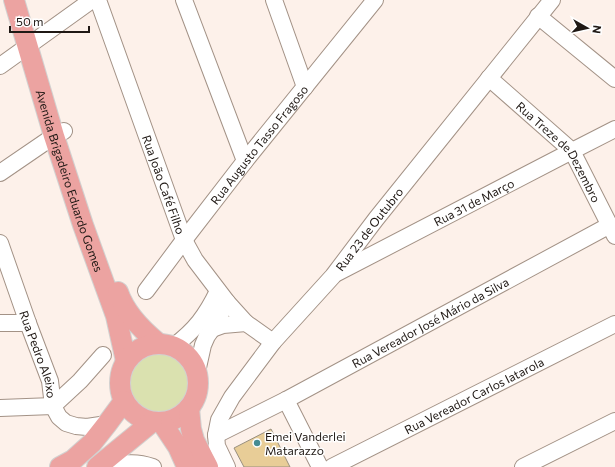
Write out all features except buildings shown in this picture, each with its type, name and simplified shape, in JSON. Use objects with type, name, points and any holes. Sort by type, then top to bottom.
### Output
[{"type":"main road","name":"Avenida Brigadeiro Eduardo Gomes","points":[[14,0],[32,43],[59,133],[83,225],[116,316],[126,361]]},
{"type":"main road","name":"Avenida Brigadeiro Eduardo Gomes","points":[[26,0],[32,43]]},
{"type":"main road","name":"Avenida Brigadeiro Eduardo Gomes","points":[[59,133],[119,295],[129,314],[149,336],[166,345]]},
{"type":"main road","points":[[151,344],[166,345],[184,352],[192,361],[197,372],[198,384],[196,397],[190,408],[173,420],[157,422],[143,420],[129,409],[121,394],[120,380],[122,370],[126,361],[133,353],[141,348],[151,344]]},
{"type":"main road","points":[[60,467],[73,460],[92,443],[124,401]]},
{"type":"main road","points":[[190,408],[191,429],[194,440],[208,467]]},
{"type":"main road","points":[[97,467],[157,422]]},
{"type":"main road","points":[[157,422],[178,447],[187,467]]},
{"type":"street","points":[[0,66],[92,0]]},
{"type":"street","name":"Rua João Café Filho","points":[[98,0],[184,240],[195,260],[223,297],[246,323],[273,342]]},
{"type":"street","points":[[184,0],[245,161]]},
{"type":"street","points":[[274,0],[305,87]]},
{"type":"street","name":"Rua 23 de Outubro","points":[[227,467],[217,446],[216,435],[219,420],[232,397],[273,342],[332,276],[376,218],[552,0]]},
{"type":"street","name":"Rua Augusto Tasso Fragoso","points":[[146,291],[245,161],[305,87],[367,4]]},
{"type":"street","points":[[538,16],[615,79]]},
{"type":"street","name":"Rua Treze de Dezembro","points":[[489,78],[572,151],[612,230]]},
{"type":"street","name":"Rua 31 de Março","points":[[332,276],[615,129]]},
{"type":"street","points":[[0,173],[59,133]]},
{"type":"street","points":[[376,218],[376,232],[382,241],[393,244]]},
{"type":"street","name":"Rua Vereador José Mário da Silva","points":[[216,435],[612,230]]},
{"type":"street","name":"Rua Pedro Aleixo","points":[[0,243],[50,381],[53,406],[59,417],[66,423],[76,426],[87,427],[107,424]]},
{"type":"street","points":[[166,345],[185,337],[204,316],[212,304],[223,297]]},
{"type":"street","points":[[197,372],[203,345],[212,329],[223,297]]},
{"type":"street","points":[[0,323],[28,323]]},
{"type":"street","points":[[212,329],[223,325],[246,323]]},
{"type":"street","name":"Rua Vereador Carlos Iatarola","points":[[332,467],[615,324]]},
{"type":"street","points":[[0,408],[53,406],[80,381],[103,355]]},
{"type":"street","points":[[232,397],[250,417]]},
{"type":"street","points":[[286,400],[320,467]]},
{"type":"street","points":[[523,467],[615,421]]},
{"type":"street","points":[[108,467],[130,462],[153,467]]},
{"type":"green space","points":[[159,350],[172,352],[182,360],[190,370],[192,383],[190,396],[182,406],[172,414],[159,416],[146,414],[136,406],[128,396],[126,383],[128,370],[136,360],[146,352]]},
{"type":"place","name":"Emei Vanderlei Matarazzo","points":[[257,443]]}]
